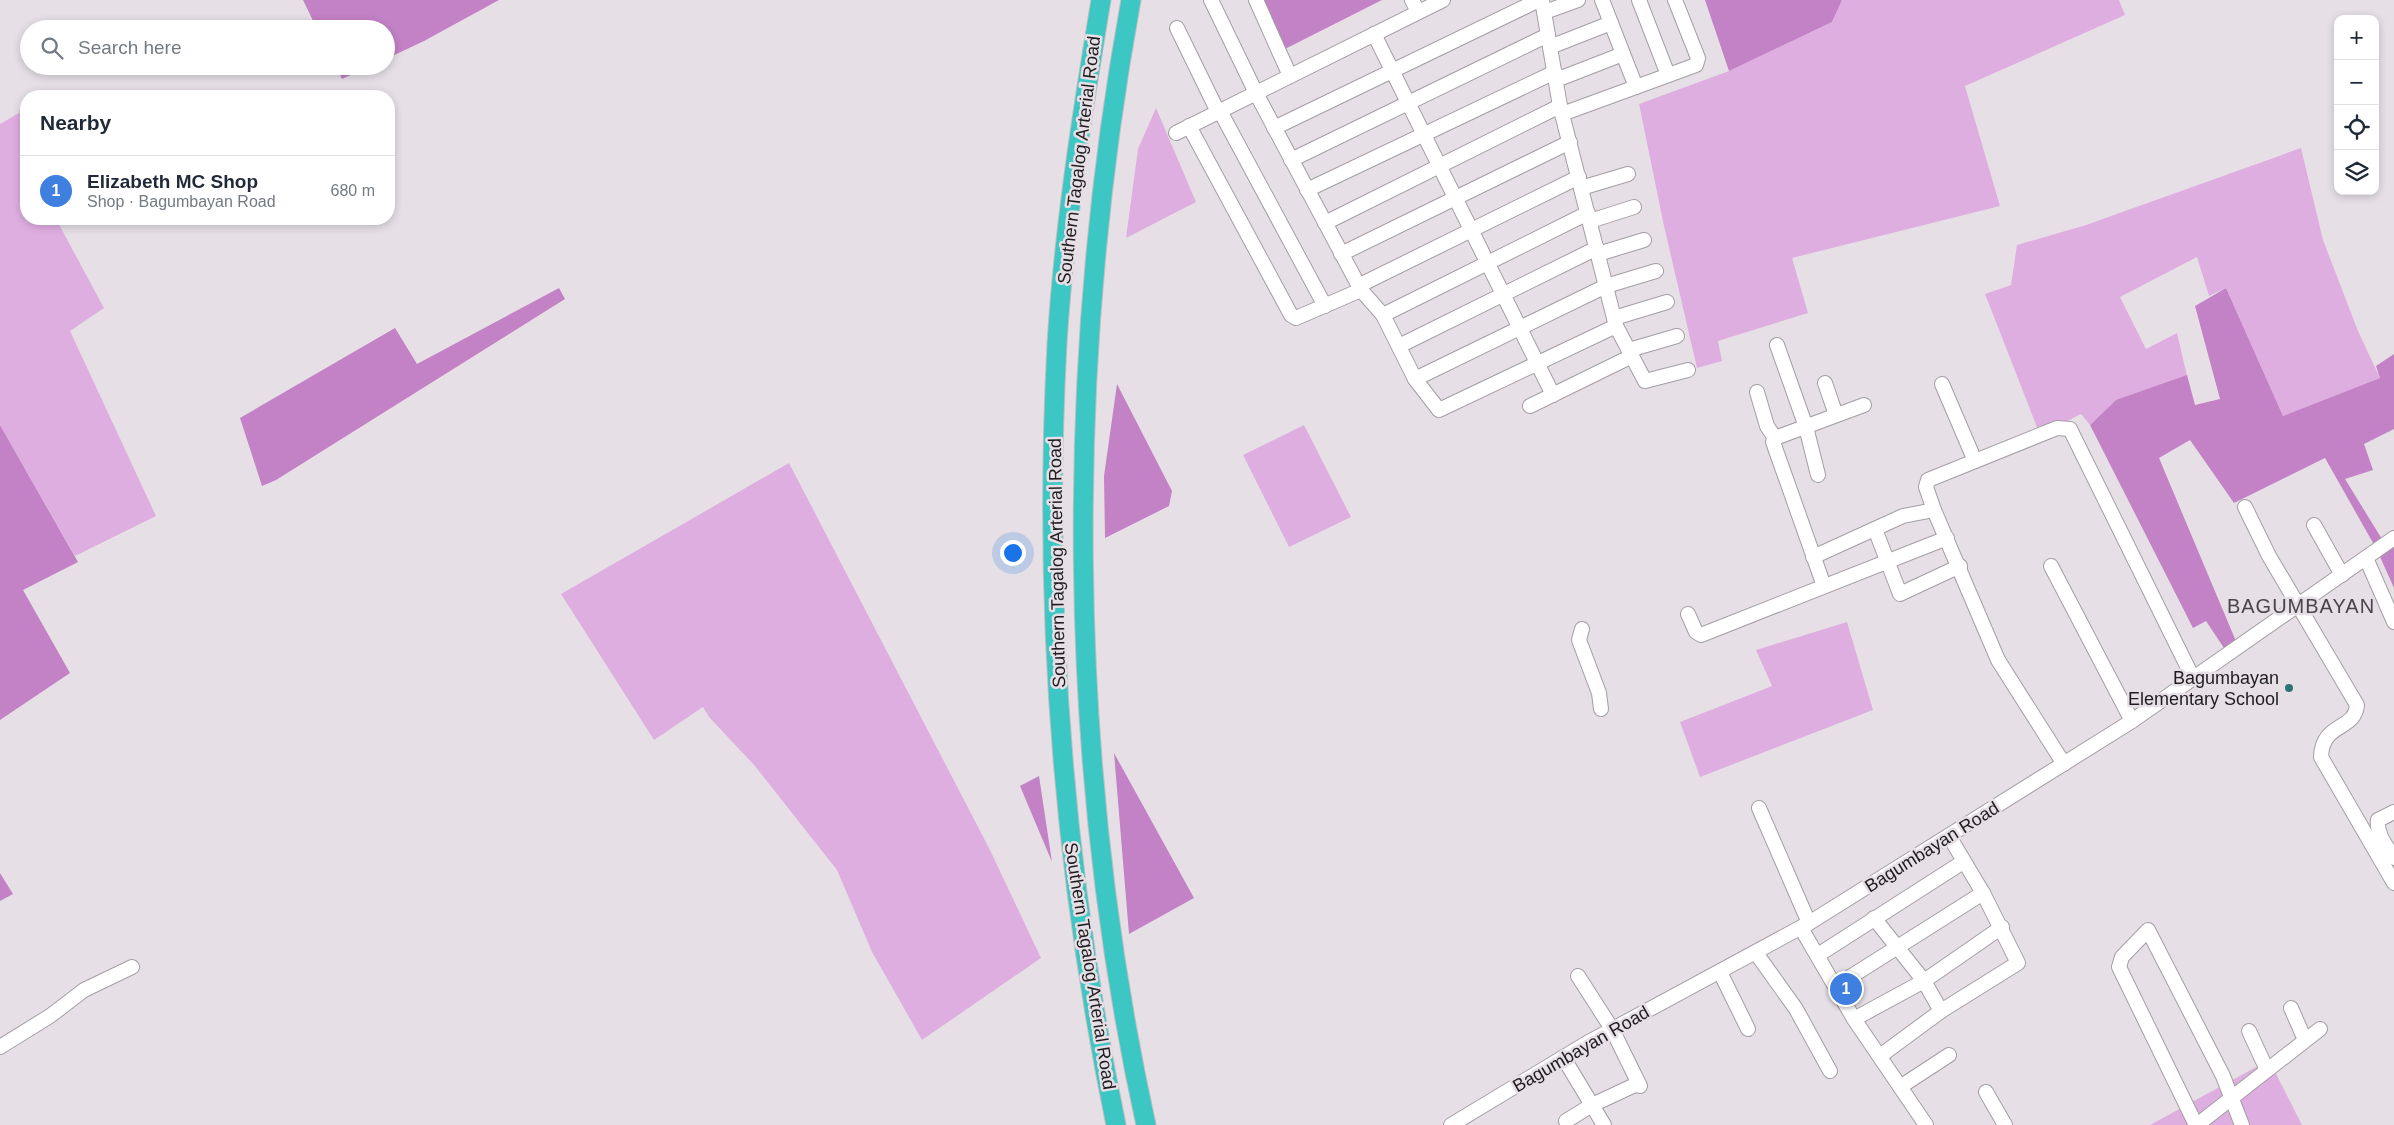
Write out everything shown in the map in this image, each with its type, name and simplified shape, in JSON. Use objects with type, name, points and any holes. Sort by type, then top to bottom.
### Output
[{"type":"highway","name":"Southern Tagalog Arterial Road","points":[[1101,0],[1070,207],[1058,344],[1053,505],[1057,676],[1067,811],[1086,964],[1116,1125]]},
{"type":"highway","name":"Southern Tagalog Arterial Road","points":[[1130,0],[1116,78],[1100,209],[1090,342],[1083,504],[1088,681],[1098,814],[1116,955],[1134,1067],[1146,1125]]},
{"type":"street","points":[[1211,0],[1256,93],[1341,254],[1360,288],[1383,315],[1415,379],[1439,410],[1538,364],[1615,322],[1667,302]]},
{"type":"street","points":[[1256,0],[1290,76]]},
{"type":"street","points":[[1176,133],[1374,34],[1415,6],[1443,0]]},
{"type":"street","points":[[1274,128],[1393,71],[1542,4],[1578,0]]},
{"type":"street","points":[[1602,0],[1636,87]]},
{"type":"street","points":[[1639,0],[1668,75]]},
{"type":"street","points":[[1325,222],[1561,110],[1636,87],[1696,65],[1698,62],[1675,0]]},
{"type":"street","points":[[1542,4],[1561,110],[1615,322],[1645,381],[1688,370]]},
{"type":"street","points":[[1291,160],[1408,103],[1549,41],[1611,22]]},
{"type":"street","points":[[1177,28],[1219,111],[1324,306]]},
{"type":"street","points":[[1374,34],[1553,395]]},
{"type":"street","points":[[1308,190],[1424,134],[1555,76],[1623,54]]},
{"type":"street","points":[[1189,126],[1291,315],[1296,318],[1360,288],[1471,230],[1580,183],[1628,174]]},
{"type":"street","points":[[1341,254],[1570,142]]},
{"type":"street","points":[[1383,315],[1488,263],[1589,217],[1634,207]]},
{"type":"street","points":[[1399,346],[1597,251],[1644,240]]},
{"type":"street","points":[[1415,379],[1606,286],[1656,271]]},
{"type":"street","points":[[1530,406],[1630,353],[1677,336]]},
{"type":"street","points":[[1777,345],[1806,427],[1818,475]]},
{"type":"street","points":[[1825,383],[1836,415]]},
{"type":"street","points":[[1942,384],[1975,461]]},
{"type":"street","points":[[1757,392],[1767,426],[1775,438],[1773,442],[1824,586]]},
{"type":"street","points":[[1775,438],[1864,405]]},
{"type":"street","points":[[2064,764],[1998,660],[1960,566],[1934,510],[1926,487],[1928,480],[2056,428],[2070,429],[2193,678]]},
{"type":"street","points":[[2245,507],[2269,556],[2357,705],[2357,711],[2352,719],[2326,737],[2322,744],[2321,757],[2394,883]]},
{"type":"street","points":[[1813,557],[1903,516],[1934,510]]},
{"type":"street","points":[[2314,525],[2342,575]]},
{"type":"street","points":[[1875,529],[1900,594],[1960,566]]},
{"type":"street","points":[[1688,614],[1696,632],[1701,635],[1947,538]]},
{"type":"street","name":"Bagumbayan Road","points":[[1451,1125],[1612,1029],[1805,926],[2132,721],[2394,538]]},
{"type":"street","points":[[2366,558],[2394,622]]},
{"type":"street","points":[[2051,566],[2132,721]]},
{"type":"street","points":[[1582,629],[1579,640],[1599,692],[1601,709]]},
{"type":"street","points":[[1759,808],[1818,955],[1854,1019],[1926,1125]]},
{"type":"street","points":[[2394,812],[2378,820],[2377,826],[2378,832],[2394,858]]},
{"type":"street","points":[[1880,1056],[1941,1011],[2018,963],[2002,927],[1949,836]]},
{"type":"street","points":[[1818,955],[1963,862]]},
{"type":"street","points":[[1836,986],[1983,893]]},
{"type":"street","points":[[1874,918],[1924,981],[1941,1011]]},
{"type":"street","points":[[1854,1019],[1924,981],[2002,927]]},
{"type":"street","points":[[2242,1125],[2232,1099],[2224,1076],[2148,930],[2122,956],[2119,967],[2196,1125],[2232,1099],[2320,1029]]},
{"type":"street","points":[[1756,953],[1796,1009],[1830,1071]]},
{"type":"street","points":[[0,1047],[50,1016],[84,990],[132,967]]},
{"type":"street","points":[[1720,972],[1748,1029]]},
{"type":"street","points":[[1566,1121],[1592,1105],[1635,1085],[1640,1086],[1612,1029],[1578,976]]},
{"type":"street","points":[[2291,1008],[2306,1040]]},
{"type":"street","points":[[2249,1032],[2267,1070]]},
{"type":"street","points":[[1900,1087],[1948,1055]]},
{"type":"street","points":[[1563,1057],[1604,1125]]},
{"type":"street","points":[[1986,1092],[2005,1125]]},
{"type":"shaded area","points":[[303,0],[499,0],[395,55],[395,20],[313,20]]},
{"type":"shaded area","points":[[1255,0],[1382,0],[1279,52]]},
{"type":"shaded area","points":[[1705,0],[1842,0],[1832,22],[1729,71]]},
{"type":"shaded area","points":[[1842,0],[2119,0],[2125,15],[1965,86],[2000,206],[1792,258],[1808,313],[1718,341],[1722,361],[1697,368],[1664,226],[1639,104],[1729,71],[1832,22]]},
{"type":"shaded area","points":[[340,75],[351,75],[342,79]]},
{"type":"shaded area","points":[[1156,108],[1196,202],[1126,238],[1138,149]]},
{"type":"shaded area","points":[[20,112],[20,225],[59,225],[104,308],[70,331],[156,516],[75,556],[0,425],[0,124]]},
{"type":"shaded area","points":[[2301,148],[2323,240],[2358,331],[2380,378],[2283,416],[2226,288],[2209,296],[2197,257],[2120,297],[2146,349],[2177,333],[2187,376],[2115,401],[2090,425],[2081,414],[2040,435],[1985,294],[2011,285],[2017,245],[2086,225]]},
{"type":"shaded area","points":[[559,288],[565,299],[276,480],[262,486],[240,418],[395,328],[417,364]]},
{"type":"shaded area","points":[[2226,288],[2283,416],[2380,378],[2376,366],[2394,354],[2394,429],[2364,444],[2373,470],[2345,479],[2385,544],[2394,539],[2394,588],[2377,550],[2325,458],[2234,503],[2190,440],[2159,458],[2238,646],[2228,654],[2206,621],[2193,628],[2090,425],[2116,400],[2187,375],[2195,405],[2220,399],[2195,306]]},
{"type":"shaded area","points":[[1117,384],[1172,491],[1169,506],[1105,538],[1104,476]]},
{"type":"shaded area","points":[[0,425],[78,562],[23,590],[70,673],[0,720]]},
{"type":"shaded area","points":[[1304,425],[1351,517],[1289,547],[1243,455]]},
{"type":"shaded area","points":[[789,463],[990,850],[1041,958],[922,1040],[872,952],[837,870],[755,766],[709,717],[703,707],[654,740],[561,594]]},
{"type":"shaded area","points":[[1847,622],[1873,710],[1700,777],[1680,722],[1772,686],[1756,650]]},
{"type":"shaded area","points":[[1114,753],[1194,898],[1129,934]]},
{"type":"shaded area","points":[[1039,776],[1052,862],[1020,786]]},
{"type":"shaded area","points":[[0,873],[13,894],[0,901]]},
{"type":"shaded area","points":[[2269,1060],[2302,1125],[2150,1125]]},
{"type":"place","name":"Bagumbayan Elementary School","points":[[2289,688]]},
{"type":"place","name":"Elizabeth MC Shop","points":[[1846,989]]},
{"type":"district","name":"BAGUMBAYAN","points":[[2301,606]]}]
